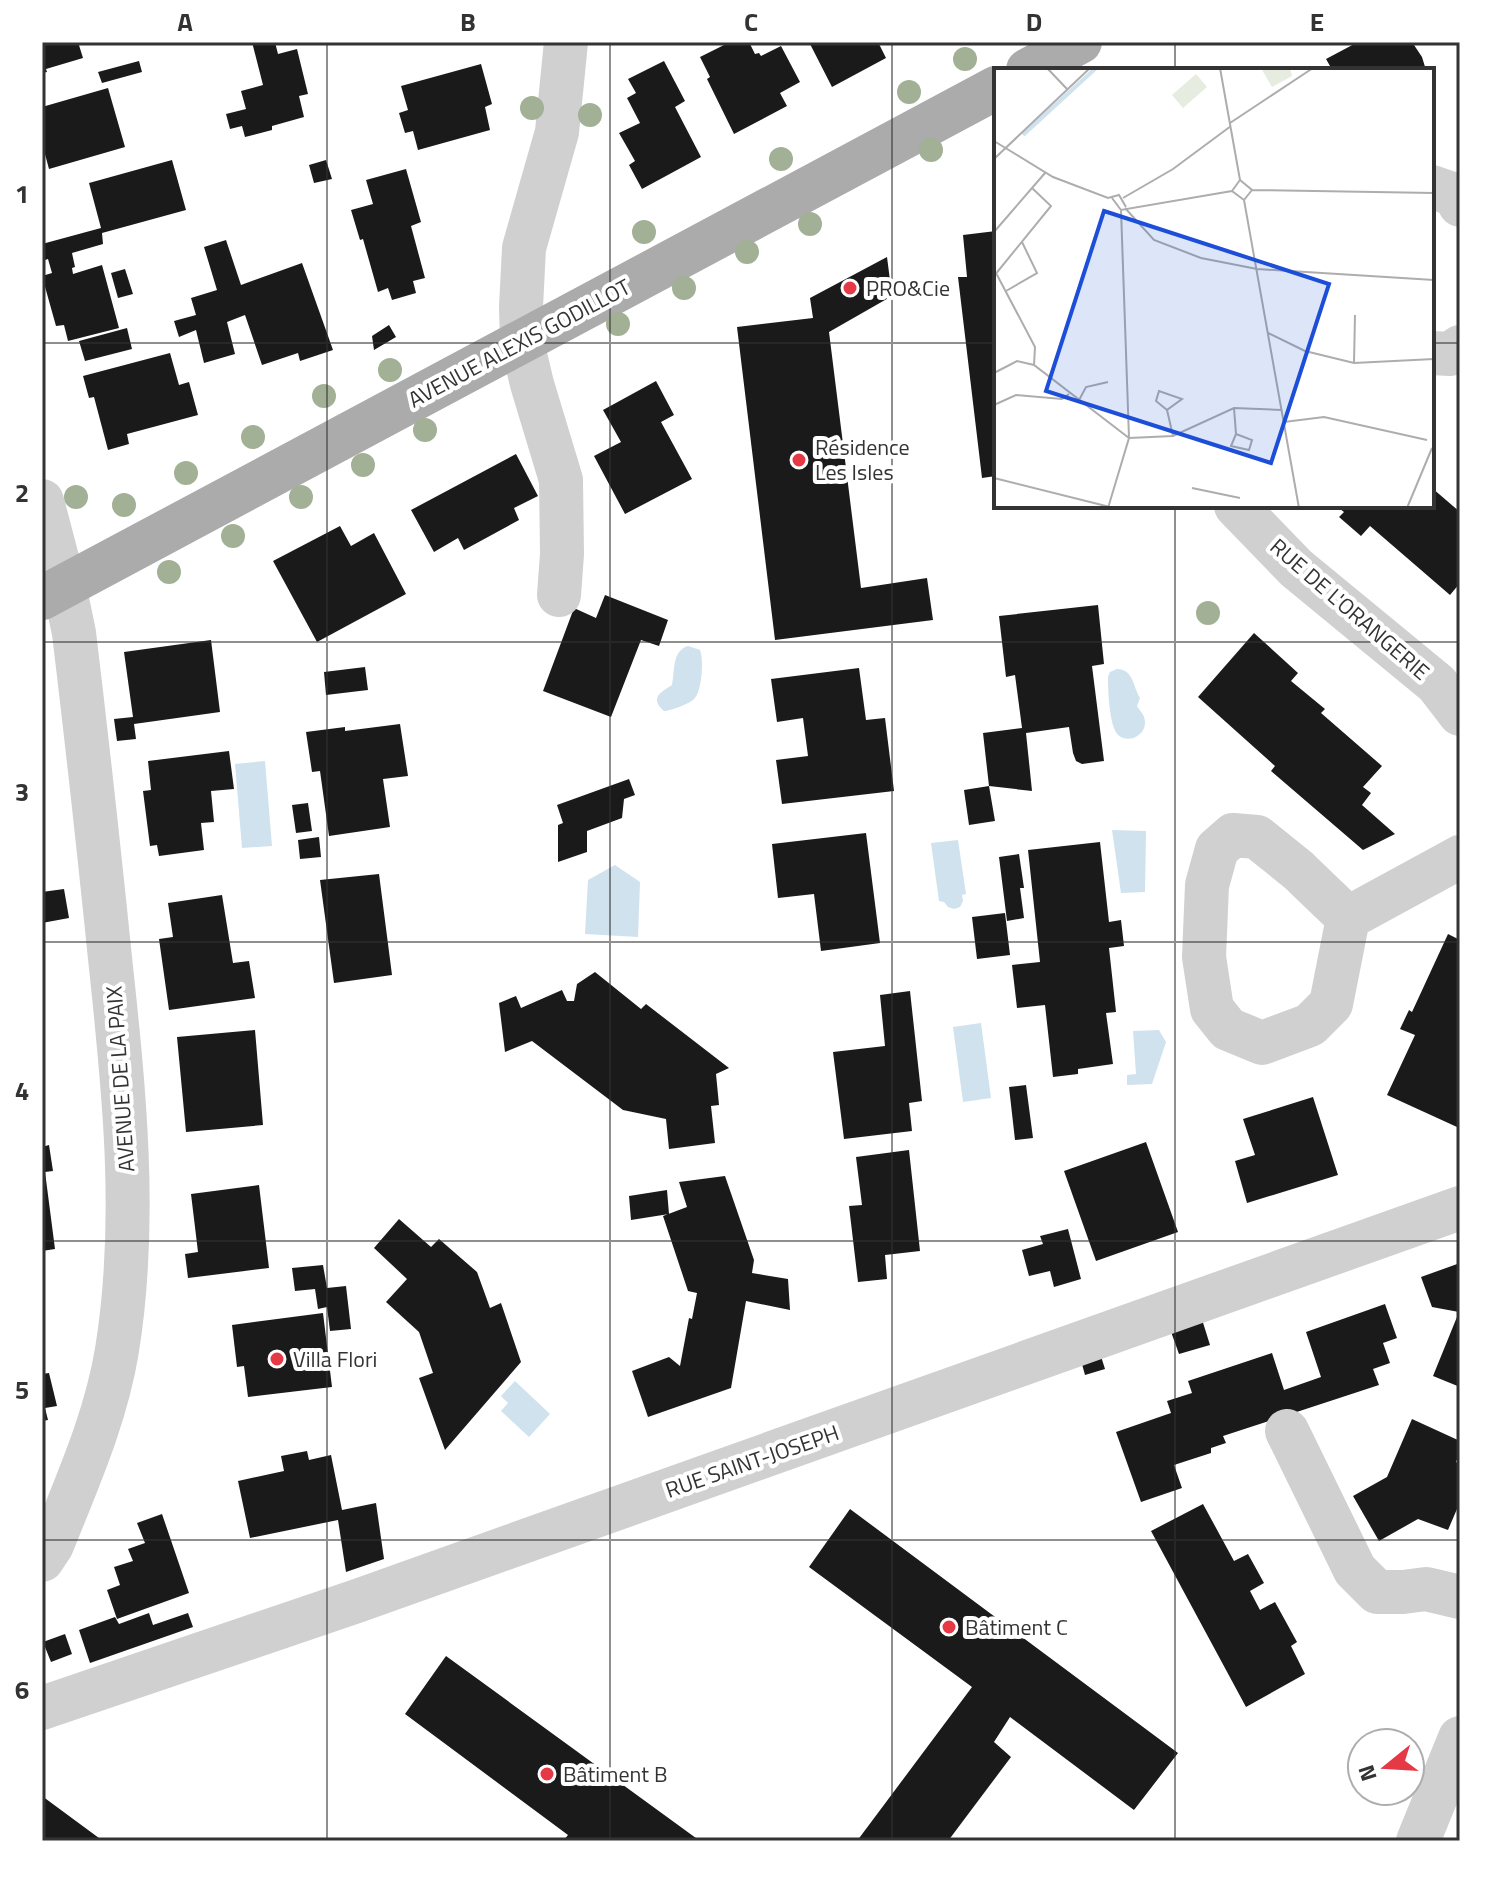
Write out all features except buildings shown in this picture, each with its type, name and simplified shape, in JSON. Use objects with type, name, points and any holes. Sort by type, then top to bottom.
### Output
[{"type":"main road","points":[[1034,68],[1075,53]]},
{"type":"main road","name":"AVENUE ALEXIS GODILLOT","points":[[53,592],[994,89]]},
{"type":"street","points":[[559,595],[561,480],[522,342],[521,307],[524,248],[557,132],[566,42]]},
{"type":"street","points":[[1434,188],[1455,195],[1460,205]]},
{"type":"street","points":[[1434,353],[1450,354],[1460,347]]},
{"type":"street","name":"AVENUE DE LA PAIX","points":[[42,501],[53,592],[74,633],[119,1036],[128,1156],[125,1284],[117,1353],[97,1433],[52,1545],[42,1560]]},
{"type":"street","name":"RUE DE L'ORANGERIE","points":[[1238,508],[1296,568],[1437,684],[1460,714]]},
{"type":"street","points":[[1233,835],[1257,837],[1298,870],[1348,918],[1331,1004],[1310,1025],[1262,1043],[1228,1029],[1212,1009],[1204,957],[1207,885],[1217,849],[1233,835]]},
{"type":"street","points":[[1348,918],[1460,857]]},
{"type":"street","name":"RUE SAINT-JOSEPH","points":[[42,1708],[357,1601],[1460,1208]]},
{"type":"street","points":[[1287,1431],[1355,1570],[1377,1592],[1426,1589],[1460,1597]]},
{"type":"street","points":[[1418,1841],[1460,1738]]},
{"type":"water","points":[[688,646],[700,650],[701,654],[699,690],[692,701],[664,711],[657,699],[672,685],[679,652]]},
{"type":"water","points":[[1117,669],[1126,672],[1132,679],[1140,698],[1137,706],[1145,724],[1134,738],[1123,738],[1118,734],[1111,717],[1108,677],[1110,672]]},
{"type":"water","points":[[265,761],[272,846],[242,848],[235,764]]},
{"type":"water","points":[[1112,830],[1146,831],[1145,892],[1121,893]]},
{"type":"water","points":[[958,840],[966,894],[962,895],[960,907],[954,909],[939,901],[931,843]]},
{"type":"water","points":[[615,865],[640,882],[638,937],[585,934],[588,880]]},
{"type":"water","points":[[981,1023],[991,1098],[963,1102],[953,1027]]},
{"type":"water","points":[[1159,1030],[1166,1042],[1152,1084],[1127,1085],[1127,1075],[1136,1074],[1133,1031]]},
{"type":"water","points":[[515,1381],[550,1414],[529,1437],[501,1411],[508,1403],[501,1396]]},
{"type":"place","name":"PRO&Cie","points":[[850,288]]},
{"type":"place","name":"Résidence Les Isles","points":[[799,460]]},
{"type":"place","name":"Villa Flori","points":[[277,1359]]},
{"type":"place","name":"Bâtiment C","points":[[949,1627]]},
{"type":"place","name":"Bâtiment B","points":[[547,1774]]}]
